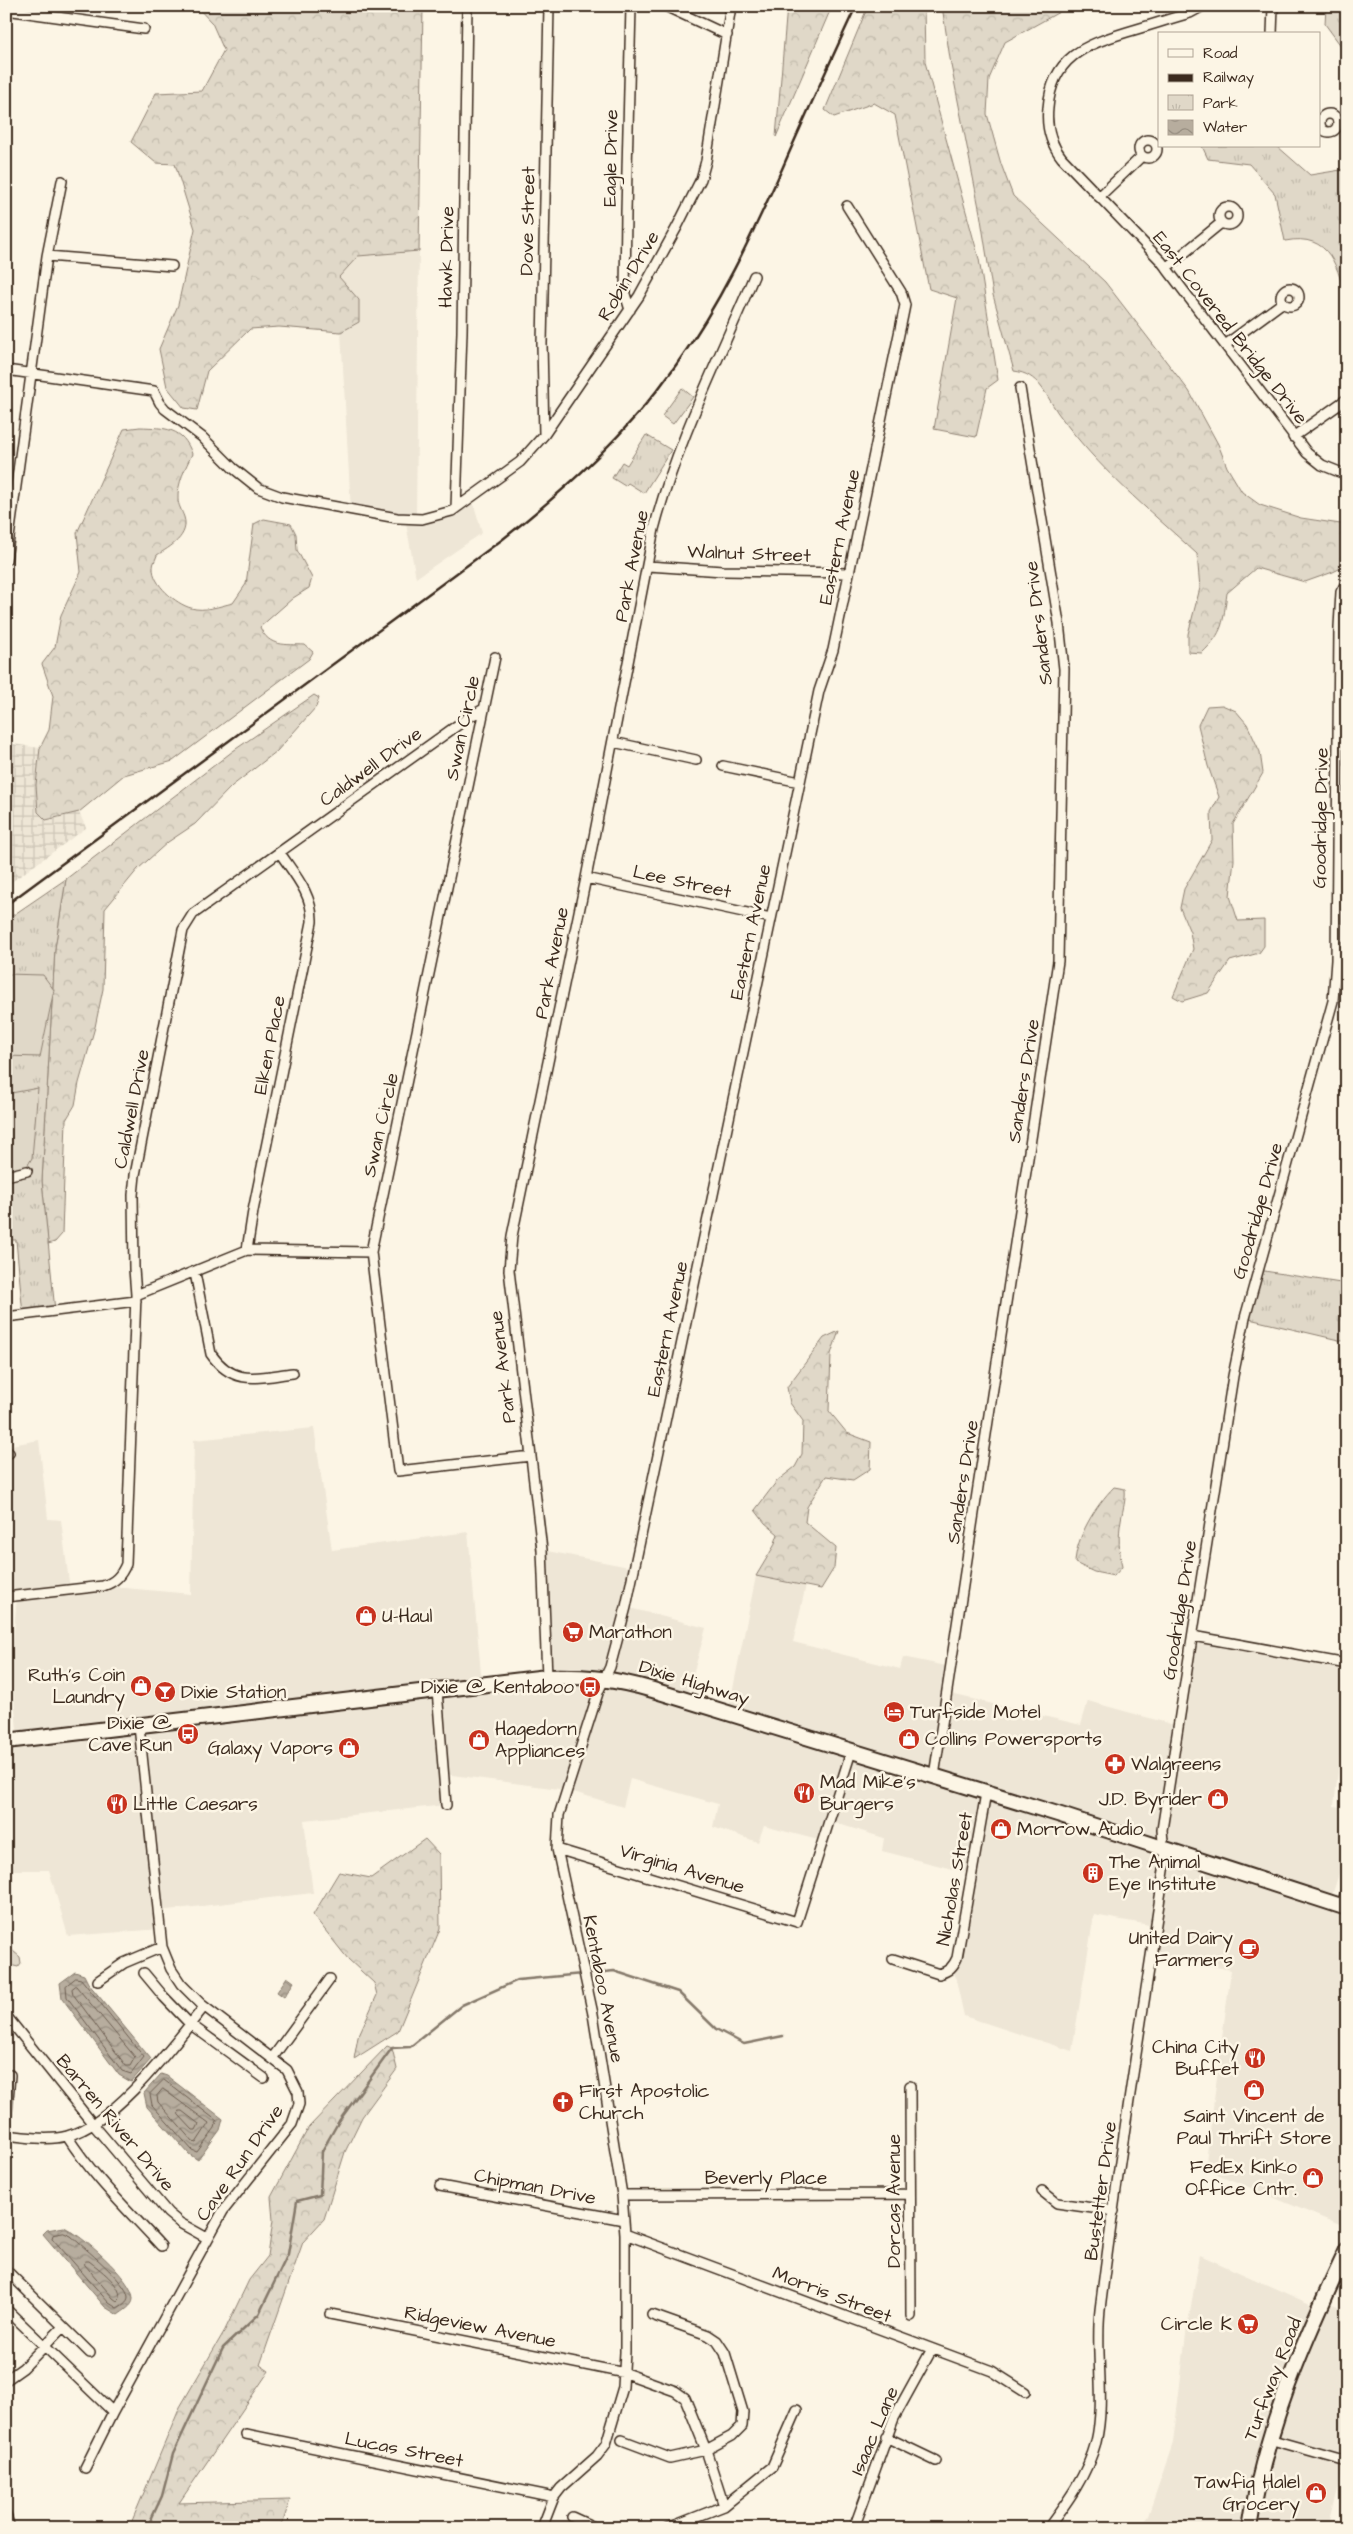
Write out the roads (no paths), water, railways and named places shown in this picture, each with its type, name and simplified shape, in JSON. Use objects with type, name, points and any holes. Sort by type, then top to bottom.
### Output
[{"type":"main road","name":"Dixie Highway","points":[[6,1741],[547,1677],[586,1676],[604,1678],[665,1693],[851,1752],[934,1776],[1344,1907]]},
{"type":"main road","name":"Turfway Road","points":[[1250,2528],[1258,2483],[1269,2439],[1317,2314],[1347,2249]]},
{"type":"street","name":"Hawk Drive","points":[[456,508],[459,484],[467,6]]},
{"type":"street","name":"Dove Street","points":[[544,436],[542,344],[549,6]]},
{"type":"street","name":"Eagle Drive","points":[[630,310],[625,294],[631,6]]},
{"type":"street","points":[[664,6],[727,35]]},
{"type":"street","name":"Robin Drive","points":[[6,370],[154,391],[165,408],[202,437],[250,483],[282,497],[366,514],[416,519],[438,516],[456,508],[520,462],[544,436],[630,310],[677,227],[701,179],[712,131],[731,6]]},
{"type":"street","name":"East Covered Bridge Drive","points":[[1203,6],[1190,13],[1096,42],[1079,50],[1058,72],[1048,98],[1049,132],[1053,145],[1062,158],[1166,268],[1306,453],[1322,465],[1347,475]]},
{"type":"street","points":[[1272,32],[1273,6]]},
{"type":"street","points":[[6,10],[144,29]]},
{"type":"street","points":[[1099,197],[1142,156]]},
{"type":"street","points":[[6,560],[47,256],[62,181]]},
{"type":"street","name":"Eastern Avenue","points":[[604,1678],[610,1667],[628,1598],[819,691],[833,650],[905,305],[902,292],[847,206]]},
{"type":"street","points":[[1166,268],[1221,223]]},
{"type":"street","points":[[47,256],[172,266]]},
{"type":"street","name":"Park Avenue","points":[[547,1677],[542,1550],[509,1270],[512,1236],[664,490],[687,431],[754,276]]},
{"type":"street","points":[[1225,345],[1282,303]]},
{"type":"street","name":"Sanders Drive","points":[[934,1776],[1058,961],[1064,669],[1059,623],[1020,388]]},
{"type":"street","points":[[1293,437],[1347,399]]},
{"type":"street","name":"Walnut Street","points":[[648,566],[723,571],[848,573]]},
{"type":"street","name":"Goodridge Drive","points":[[1163,1848],[1162,1830],[1238,1346],[1333,1001],[1336,960],[1339,627],[1341,592],[1347,581]]},
{"type":"street","name":"Swan Circle","points":[[495,657],[482,710],[413,1058],[398,1119],[371,1252],[398,1471],[531,1456]]},
{"type":"street","name":"Caldwell Drive","points":[[6,1597],[103,1586],[114,1582],[122,1574],[126,1564],[136,1298],[134,1269],[135,1181],[184,930],[193,914],[469,717],[482,710]]},
{"type":"street","points":[[613,742],[696,760]]},
{"type":"street","points":[[722,766],[800,782]]},
{"type":"street","name":"Elken Place","points":[[247,1250],[253,1211],[312,922],[308,895],[280,853]]},
{"type":"street","name":"Lee Street","points":[[586,878],[771,918]]},
{"type":"street","points":[[6,1176],[28,1171]]},
{"type":"street","points":[[6,1317],[136,1298],[247,1250],[371,1252]]},
{"type":"street","points":[[195,1273],[211,1354],[219,1365],[226,1372],[243,1378],[293,1373]]},
{"type":"street","points":[[1192,1636],[1347,1664]]},
{"type":"street","name":"Kentaboo Avenue","points":[[542,2528],[554,2497],[561,2488],[602,2450],[620,2401],[625,2373],[625,2234],[622,2195],[593,2014],[557,1848],[559,1815],[604,1678]]},
{"type":"street","points":[[437,1690],[446,1804]]},
{"type":"street","name":"Cave Run Drive","points":[[85,2468],[113,2412],[207,2238],[232,2198],[292,2124],[298,2111],[298,2092],[291,2075],[273,2056],[204,2007],[182,1984],[171,1969],[162,1947],[139,1726]]},
{"type":"street","name":"Virginia Avenue","points":[[557,1848],[797,1922],[851,1752]]},
{"type":"street","name":"Nicholas Street","points":[[893,1959],[939,1974],[953,1966],[957,1958],[986,1793]]},
{"type":"street","name":"Bustetter Drive","points":[[1048,2528],[1075,2491],[1090,2461],[1096,2442],[1099,2422],[1100,2312],[1165,1864],[1163,1848]]},
{"type":"street","points":[[1344,1907],[1347,1887]]},
{"type":"street","points":[[98,1981],[124,1963],[162,1947]]},
{"type":"street","points":[[144,1973],[164,1998],[190,2024],[264,2078]]},
{"type":"street","points":[[273,2056],[330,1979]]},
{"type":"street","points":[[6,2135],[44,2138],[67,2136],[104,2117],[132,2091],[204,2007]]},
{"type":"street","name":"Barren River Drive","points":[[8,2018],[92,2123],[168,2213],[180,2223],[207,2238]]},
{"type":"street","points":[[6,2124],[10,2075]]},
{"type":"street","name":"Dorcas Avenue","points":[[910,2086],[911,2316]]},
{"type":"street","points":[[67,2136],[77,2152],[114,2196],[162,2246]]},
{"type":"street","name":"Chipman Drive","points":[[440,2186],[624,2220]]},
{"type":"street","points":[[1042,2191],[1057,2203],[1114,2211]]},
{"type":"street","name":"Beverly Place","points":[[622,2195],[910,2194]]},
{"type":"street","name":"Morris Street","points":[[625,2234],[992,2372],[1025,2392]]},
{"type":"street","points":[[6,2270],[62,2328],[90,2353]]},
{"type":"street","points":[[6,2310],[113,2412]]},
{"type":"street","name":"Ridgeview Avenue","points":[[330,2314],[625,2373],[675,2391],[685,2398],[706,2450],[724,2506]]},
{"type":"street","points":[[622,2440],[670,2458],[706,2450],[732,2436],[742,2426],[744,2412],[725,2353],[717,2341],[708,2335],[652,2314]]},
{"type":"street","points":[[6,2380],[23,2368],[62,2328]]},
{"type":"street","name":"Isaac Lane","points":[[854,2528],[886,2437],[932,2349]]},
{"type":"street","points":[[668,2528],[724,2506],[772,2467],[797,2410]]},
{"type":"street","name":"Lucas Street","points":[[246,2434],[554,2497]]},
{"type":"street","points":[[886,2437],[936,2461]]},
{"type":"street","points":[[1269,2439],[1347,2461]]},
{"type":"street","points":[[6,2516],[10,2528]]},
{"type":"street","points":[[572,2517],[596,2528]]},
{"type":"water","points":[[75,1972],[84,1975],[88,1983],[151,2059],[131,2082],[119,2075],[62,1998],[60,1983]]},
{"type":"water","points":[[287,1977],[294,1982],[284,1997],[277,1992]]},
{"type":"water","points":[[161,2074],[167,2076],[223,2119],[220,2130],[198,2160],[189,2154],[147,2107],[144,2093]]},
{"type":"water","points":[[64,2227],[72,2231],[105,2258],[125,2281],[131,2291],[133,2302],[118,2315],[105,2307],[43,2234],[47,2230]]},
{"type":"waterway","points":[[587,1974],[614,1971],[678,1992],[716,2029],[744,2044],[783,2036]]},
{"type":"waterway","points":[[147,2528],[162,2496],[173,2454],[223,2348],[259,2314],[288,2254],[297,2201],[320,2195],[322,2151],[339,2121],[392,2048],[410,2047],[462,2005],[518,1980],[582,1974]]},
{"type":"railway","points":[[6,905],[503,539],[574,479],[638,414],[692,342],[734,270],[759,220],[856,6]]},
{"type":"place","name":"U-Haul","points":[[366,1616]]},
{"type":"place","name":"Marathon","points":[[573,1632]]},
{"type":"place","name":"Ruth’s Coin Laundry","points":[[141,1686]]},
{"type":"place","name":"Dixie @ Kentaboo","points":[[590,1687]]},
{"type":"place","name":"Dixie Station","points":[[165,1692]]},
{"type":"place","name":"Turfside Motel","points":[[894,1712]]},
{"type":"place","name":"Dixie @ Cave Run","points":[[188,1734]]},
{"type":"place","name":"Collins Powersports","points":[[909,1739]]},
{"type":"place","name":"Hagedorn Appliances","points":[[479,1740]]},
{"type":"place","name":"Galaxy Vapors","points":[[349,1748]]},
{"type":"place","name":"Walgreens","points":[[1115,1764]]},
{"type":"place","name":"Mad Mike’s Burgers","points":[[804,1793]]},
{"type":"place","name":"J.D. Byrider","points":[[1218,1799]]},
{"type":"place","name":"Little Caesars","points":[[117,1804]]},
{"type":"place","name":"Morrow Audio","points":[[1001,1829]]},
{"type":"place","name":"The Animal Eye Institute","points":[[1093,1873]]},
{"type":"place","name":"United Dairy Farmers","points":[[1249,1949]]},
{"type":"place","name":"China City Buffet","points":[[1255,2058]]},
{"type":"place","name":"Saint Vincent de Paul Thrift Store","points":[[1254,2090]]},
{"type":"place","name":"First Apostolic Church","points":[[563,2102]]},
{"type":"place","name":"FedEx Kinko Office Cntr.","points":[[1313,2178]]},
{"type":"place","name":"Circle K","points":[[1248,2324]]},
{"type":"place","name":"Tawfiq Halel Grocery","points":[[1316,2493]]}]
